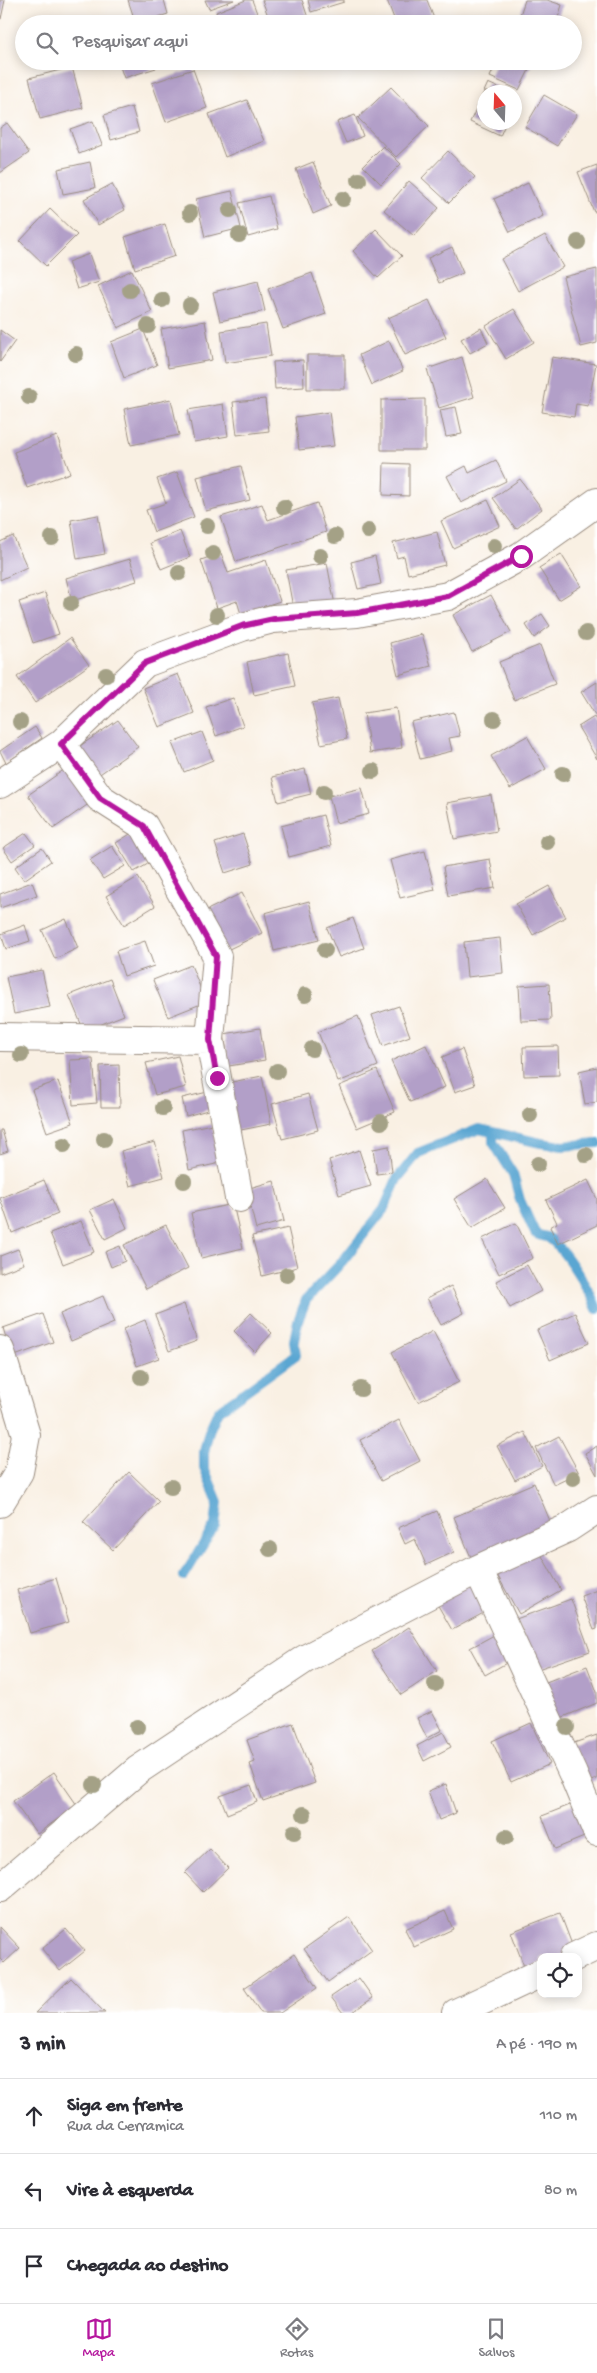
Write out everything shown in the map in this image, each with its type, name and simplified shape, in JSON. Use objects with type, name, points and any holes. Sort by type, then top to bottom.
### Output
[{"type":"street","points":[[0,784],[61,744],[145,663],[242,626],[274,619],[357,613],[448,596],[521,556],[597,502]]},
{"type":"street","points":[[61,744],[100,798],[144,826],[216,956],[210,1040],[239,1198]]},
{"type":"street","points":[[0,1037],[210,1040]]},
{"type":"street","points":[[0,1350],[26,1435],[19,1472],[0,1503]]},
{"type":"street","points":[[0,1888],[138,1770],[305,1659],[478,1569],[568,1528],[597,1509]]},
{"type":"street","points":[[478,1569],[573,1774],[597,1832]]},
{"type":"street","points":[[582,1953],[597,1946]]},
{"type":"street","points":[[456,2013],[537,1974]]},
{"type":"building","points":[[0,0],[5,0],[1,19],[0,19]]},
{"type":"building","points":[[128,0],[164,0],[168,14],[165,15],[133,15]]},
{"type":"building","points":[[205,0],[234,0],[209,9]]},
{"type":"building","points":[[246,0],[252,0],[258,15],[217,15],[216,12]]},
{"type":"building","points":[[262,0],[302,0],[307,15],[268,15]]},
{"type":"building","points":[[308,0],[344,0],[344,2],[311,12]]},
{"type":"building","points":[[387,0],[427,0],[433,15],[393,15]]},
{"type":"building","points":[[525,0],[547,0],[562,5],[559,15],[520,15]]},
{"type":"building","points":[[60,70],[73,70],[83,108],[40,119],[29,78]]},
{"type":"building","points":[[121,70],[150,70],[124,78]]},
{"type":"building","points":[[193,70],[207,108],[166,122],[152,83]]},
{"type":"building","points":[[493,70],[529,70],[522,85],[508,85],[490,77]]},
{"type":"building","points":[[391,87],[429,126],[396,157],[358,118]]},
{"type":"building","points":[[544,95],[577,114],[557,146],[525,127]]},
{"type":"building","points":[[247,100],[264,141],[225,157],[209,114]]},
{"type":"building","points":[[132,107],[139,132],[111,140],[104,115]]},
{"type":"building","points":[[477,107],[477,125],[470,122]]},
{"type":"building","points":[[355,115],[363,136],[346,143],[337,122]]},
{"type":"building","points":[[93,121],[102,145],[79,154],[70,129]]},
{"type":"building","points":[[7,123],[29,153],[0,173],[0,128]]},
{"type":"building","points":[[487,130],[503,130],[500,136]]},
{"type":"building","points":[[383,146],[401,164],[381,184],[363,166]]},
{"type":"building","points":[[448,151],[475,177],[449,203],[422,178]]},
{"type":"building","points":[[90,162],[95,188],[63,194],[58,169]]},
{"type":"building","points":[[313,162],[331,206],[313,214],[296,169]]},
{"type":"building","points":[[597,165],[597,211],[594,212],[578,172]]},
{"type":"building","points":[[409,181],[439,208],[414,236],[384,210]]},
{"type":"building","points":[[528,183],[543,216],[510,232],[494,199]]},
{"type":"building","points":[[112,184],[125,210],[98,225],[84,199]]},
{"type":"building","points":[[232,191],[241,228],[205,237],[196,199]]},
{"type":"building","points":[[269,196],[277,229],[248,237],[239,203]]},
{"type":"building","points":[[50,209],[77,235],[46,266],[20,241]]},
{"type":"building","points":[[165,224],[175,256],[135,269],[125,237]]},
{"type":"building","points":[[376,229],[402,256],[378,278],[353,251]]},
{"type":"building","points":[[545,235],[563,267],[518,291],[501,259]]},
{"type":"building","points":[[452,247],[463,273],[439,283],[428,258]]},
{"type":"building","points":[[89,254],[99,282],[77,289],[68,262]]},
{"type":"building","points":[[597,269],[597,343],[581,347],[563,277]]},
{"type":"building","points":[[132,270],[152,312],[118,328],[98,286]]},
{"type":"building","points":[[312,273],[326,314],[283,329],[268,289]]},
{"type":"building","points":[[258,281],[265,311],[220,321],[213,292]]},
{"type":"building","points":[[429,300],[446,337],[405,355],[388,318]]},
{"type":"building","points":[[514,309],[534,342],[506,359],[486,326]]},
{"type":"building","points":[[205,321],[212,360],[168,368],[161,329]]},
{"type":"building","points":[[266,324],[271,356],[225,363],[221,331]]},
{"type":"building","points":[[481,328],[488,343],[470,353],[461,339]]},
{"type":"building","points":[[143,329],[157,365],[124,378],[111,342]]},
{"type":"building","points":[[0,330],[15,341],[0,362]]},
{"type":"building","points":[[389,341],[403,371],[372,385],[359,355]]},
{"type":"building","points":[[307,355],[345,355],[345,389],[307,389]]},
{"type":"building","points":[[462,357],[474,397],[439,408],[427,369]]},
{"type":"building","points":[[552,357],[596,364],[588,406],[576,404],[574,417],[542,412]]},
{"type":"building","points":[[303,360],[304,387],[275,389],[273,362]]},
{"type":"building","points":[[171,399],[179,435],[131,445],[124,409]]},
{"type":"building","points":[[265,399],[269,431],[237,435],[233,402]]},
{"type":"building","points":[[425,399],[425,450],[381,450],[381,400]]},
{"type":"building","points":[[223,404],[228,436],[194,442],[188,410]]},
{"type":"building","points":[[456,407],[462,434],[446,437],[440,410]]},
{"type":"building","points":[[329,412],[334,446],[299,450],[295,417]]},
{"type":"building","points":[[57,436],[70,473],[27,488],[14,452]]},
{"type":"building","points":[[496,460],[506,481],[461,503],[447,476],[466,466],[469,473]]},
{"type":"building","points":[[384,463],[409,464],[409,496],[383,495]]},
{"type":"building","points":[[241,466],[250,500],[206,511],[197,477]]},
{"type":"building","points":[[177,472],[194,517],[154,532],[146,510],[166,503],[157,479]]},
{"type":"building","points":[[520,479],[542,509],[516,529],[493,498]]},
{"type":"building","points":[[488,500],[500,526],[453,548],[441,521]]},
{"type":"building","points":[[317,503],[326,532],[236,562],[221,517],[262,504],[268,520]]},
{"type":"building","points":[[98,515],[105,554],[77,559],[71,520]]},
{"type":"building","points":[[180,531],[190,557],[161,569],[150,543]]},
{"type":"building","points":[[437,532],[445,565],[408,574],[404,556],[397,558],[393,543]]},
{"type":"building","points":[[13,536],[27,567],[0,580],[0,542]]},
{"type":"building","points":[[221,553],[228,573],[266,560],[280,601],[241,614],[237,601],[217,608],[201,560]]},
{"type":"building","points":[[561,554],[581,586],[559,600],[539,568]]},
{"type":"building","points":[[375,556],[381,584],[358,589],[351,562]]},
{"type":"building","points":[[130,559],[137,581],[72,601],[66,578]]},
{"type":"building","points":[[327,563],[335,605],[294,613],[286,570]]},
{"type":"building","points":[[45,593],[59,634],[33,643],[19,602]]},
{"type":"building","points":[[491,595],[511,632],[472,652],[453,615]]},
{"type":"building","points":[[542,614],[550,626],[534,638],[526,625]]},
{"type":"building","points":[[422,634],[431,666],[398,675],[390,643]]},
{"type":"building","points":[[70,638],[89,665],[35,703],[17,677]]},
{"type":"building","points":[[540,645],[555,684],[514,700],[499,662]]},
{"type":"building","points":[[288,653],[295,686],[254,695],[247,662]]},
{"type":"building","points":[[178,674],[194,713],[159,727],[143,688]]},
{"type":"building","points":[[597,682],[597,718],[581,692]]},
{"type":"building","points":[[233,698],[243,726],[216,736],[206,707]]},
{"type":"building","points":[[338,698],[347,739],[321,744],[312,703]]},
{"type":"building","points":[[396,708],[402,748],[370,753],[364,713]]},
{"type":"building","points":[[454,712],[460,736],[449,738],[452,751],[420,759],[411,722]]},
{"type":"building","points":[[594,717],[597,722],[597,759],[578,727]]},
{"type":"building","points":[[118,720],[138,747],[97,776],[77,748]]},
{"type":"building","points":[[35,727],[42,738],[6,763],[0,751]]},
{"type":"building","points":[[202,732],[213,760],[184,772],[172,743]]},
{"type":"building","points":[[527,736],[546,769],[510,789],[491,756]]},
{"type":"building","points":[[65,769],[90,803],[53,829],[28,795]]},
{"type":"building","points":[[305,769],[311,794],[278,802],[272,777]]},
{"type":"building","points":[[362,788],[369,814],[336,823],[329,796]]},
{"type":"building","points":[[491,795],[497,831],[454,839],[447,803]]},
{"type":"building","points":[[323,815],[331,846],[289,857],[281,826]]},
{"type":"building","points":[[135,831],[153,861],[134,872],[116,843]]},
{"type":"building","points":[[26,833],[35,845],[12,861],[3,848]]},
{"type":"building","points":[[243,834],[253,864],[225,873],[215,843]]},
{"type":"building","points":[[112,846],[125,866],[103,879],[90,860]]},
{"type":"building","points":[[42,848],[51,861],[24,880],[15,867]]},
{"type":"building","points":[[425,851],[435,890],[400,898],[390,860]]},
{"type":"building","points":[[490,859],[495,888],[448,896],[443,867]]},
{"type":"building","points":[[138,877],[155,906],[124,925],[106,896]]},
{"type":"building","points":[[32,882],[37,895],[0,908],[0,894]]},
{"type":"building","points":[[549,886],[566,917],[533,935],[516,904]]},
{"type":"building","points":[[242,893],[262,933],[225,951],[205,911]]},
{"type":"building","points":[[309,901],[319,940],[274,951],[265,913]]},
{"type":"building","points":[[353,918],[364,948],[339,957],[327,928]]},
{"type":"building","points":[[66,919],[78,948],[55,959],[42,930]]},
{"type":"building","points":[[25,925],[30,941],[6,949],[1,934]]},
{"type":"building","points":[[500,938],[503,973],[467,977],[464,942]]},
{"type":"building","points":[[145,941],[154,966],[124,976],[116,951]]},
{"type":"building","points":[[191,965],[206,1002],[168,1017],[153,980]]},
{"type":"building","points":[[42,970],[50,1007],[14,1014],[6,977]]},
{"type":"building","points":[[110,979],[124,1015],[84,1031],[69,995]]},
{"type":"building","points":[[549,984],[551,1020],[521,1021],[519,986]]},
{"type":"building","points":[[399,1006],[410,1036],[383,1046],[372,1015]]},
{"type":"building","points":[[358,1016],[378,1066],[338,1082],[318,1032]]},
{"type":"building","points":[[260,1028],[265,1060],[229,1066],[224,1034]]},
{"type":"building","points":[[426,1045],[445,1087],[410,1102],[391,1061]]},
{"type":"building","points":[[558,1046],[559,1075],[524,1076],[523,1047]]},
{"type":"building","points":[[462,1049],[475,1085],[455,1092],[442,1057]]},
{"type":"building","points":[[178,1056],[186,1087],[155,1095],[146,1063]]},
{"type":"building","points":[[93,1059],[97,1103],[73,1105],[70,1060]]},
{"type":"building","points":[[119,1065],[120,1107],[101,1107],[100,1066]]},
{"type":"building","points":[[597,1067],[597,1102],[585,1104],[579,1071]]},
{"type":"building","points":[[377,1070],[395,1112],[357,1128],[339,1086]]},
{"type":"building","points":[[262,1076],[271,1124],[231,1132],[222,1084]]},
{"type":"building","points":[[58,1081],[73,1123],[47,1132],[32,1090]]},
{"type":"building","points":[[212,1091],[215,1108],[186,1116],[182,1098]]},
{"type":"building","points":[[308,1094],[318,1130],[282,1139],[272,1104]]},
{"type":"building","points":[[212,1124],[220,1163],[189,1170],[182,1130]]},
{"type":"building","points":[[0,1130],[2,1130],[8,1151],[0,1154]]},
{"type":"building","points":[[155,1142],[164,1177],[130,1186],[121,1151]]},
{"type":"building","points":[[389,1146],[392,1172],[377,1174],[373,1149]]},
{"type":"building","points":[[359,1150],[371,1186],[339,1195],[329,1160]]},
{"type":"building","points":[[487,1179],[505,1208],[472,1228],[454,1199]]},
{"type":"building","points":[[44,1180],[58,1214],[12,1233],[0,1198]]},
{"type":"building","points":[[588,1180],[597,1199],[597,1225],[558,1244],[550,1227],[557,1223],[546,1200]]},
{"type":"building","points":[[274,1181],[284,1221],[256,1229],[246,1189]]},
{"type":"building","points":[[114,1199],[127,1228],[105,1239],[90,1210]]},
{"type":"building","points":[[233,1204],[243,1248],[201,1258],[191,1213]]},
{"type":"building","points":[[81,1221],[94,1252],[63,1264],[50,1233]]},
{"type":"building","points":[[516,1223],[533,1258],[499,1274],[482,1239]]},
{"type":"building","points":[[166,1225],[188,1268],[146,1289],[124,1245]]},
{"type":"building","points":[[288,1228],[297,1267],[262,1276],[252,1236]]},
{"type":"building","points":[[120,1246],[125,1261],[111,1267],[105,1252]]},
{"type":"building","points":[[18,1249],[24,1264],[0,1273],[0,1256]]},
{"type":"building","points":[[527,1265],[541,1291],[510,1308],[496,1281]]},
{"type":"building","points":[[451,1286],[464,1313],[441,1325],[427,1298]]},
{"type":"building","points":[[103,1296],[114,1323],[71,1341],[60,1314]]},
{"type":"building","points":[[184,1304],[197,1341],[169,1351],[155,1315]]},
{"type":"building","points":[[251,1313],[272,1333],[255,1352],[234,1331]]},
{"type":"building","points":[[575,1313],[589,1343],[550,1360],[537,1330]]},
{"type":"building","points":[[43,1314],[53,1342],[12,1357],[3,1328]]},
{"type":"building","points":[[145,1320],[159,1358],[137,1366],[123,1329]]},
{"type":"building","points":[[433,1331],[459,1382],[418,1402],[392,1352]]},
{"type":"building","points":[[399,1420],[420,1461],[381,1481],[360,1440]]},
{"type":"building","points":[[525,1432],[542,1466],[515,1480],[497,1446]]},
{"type":"building","points":[[559,1436],[579,1473],[554,1485],[536,1448]]},
{"type":"building","points":[[597,1446],[597,1475],[585,1453]]},
{"type":"building","points":[[129,1472],[159,1501],[113,1550],[83,1522]]},
{"type":"building","points":[[534,1483],[553,1528],[473,1562],[454,1517]]},
{"type":"building","points":[[437,1511],[454,1552],[426,1565],[415,1539],[405,1544],[398,1528]]},
{"type":"building","points":[[537,1547],[561,1590],[519,1614],[495,1571]]},
{"type":"building","points":[[56,1578],[69,1622],[30,1633],[17,1590]]},
{"type":"building","points":[[474,1581],[489,1610],[452,1630],[436,1602]]},
{"type":"building","points":[[597,1590],[597,1629],[594,1630],[581,1596]]},
{"type":"building","points":[[571,1599],[590,1651],[535,1670],[516,1619]]},
{"type":"building","points":[[409,1627],[437,1671],[401,1695],[372,1651]]},
{"type":"building","points":[[496,1634],[510,1661],[485,1675],[470,1648]]},
{"type":"building","points":[[587,1666],[597,1692],[597,1703],[556,1720],[541,1684]]},
{"type":"building","points":[[432,1711],[442,1730],[427,1738],[417,1718]]},
{"type":"building","points":[[293,1723],[315,1783],[263,1801],[250,1764],[255,1762],[247,1740]]},
{"type":"building","points":[[531,1723],[550,1764],[511,1782],[492,1741]]},
{"type":"building","points":[[443,1732],[451,1747],[424,1761],[417,1746]]},
{"type":"building","points":[[597,1735],[597,1779],[585,1783],[571,1744]]},
{"type":"building","points":[[54,1772],[77,1805],[37,1834],[13,1801]]},
{"type":"building","points":[[446,1784],[456,1813],[439,1820],[428,1791]]},
{"type":"building","points":[[251,1785],[257,1802],[227,1814],[220,1796]]},
{"type":"building","points":[[575,1803],[589,1835],[555,1849],[542,1816]]},
{"type":"building","points":[[210,1849],[228,1868],[203,1892],[185,1873]]},
{"type":"building","points":[[445,1911],[453,1929],[414,1947],[405,1929]]},
{"type":"building","points":[[560,1913],[574,1950],[566,1953],[537,1953],[537,1964],[525,1969],[511,1932]]},
{"type":"building","points":[[349,1917],[372,1950],[328,1982],[304,1949]]},
{"type":"building","points":[[0,1927],[20,1948],[4,1963],[0,1959]]},
{"type":"building","points":[[66,1929],[85,1951],[60,1971],[42,1949]]},
{"type":"building","points":[[294,1954],[317,1988],[280,2013],[261,2013],[244,1988]]},
{"type":"building","points":[[71,1978],[105,2013],[35,2013]]},
{"type":"building","points":[[359,1978],[373,1998],[353,2013],[343,2013],[331,1997]]},
{"type":"waterway","points":[[184,1576],[215,1525],[218,1502],[204,1468],[204,1452],[209,1431],[218,1411],[296,1355],[294,1341],[298,1321],[306,1300],[341,1263],[384,1209],[397,1179],[418,1153],[479,1129],[563,1146],[597,1143]]},
{"type":"waterway","points":[[493,1133],[493,1142],[513,1174],[520,1200],[535,1233],[549,1238],[562,1251],[583,1282],[597,1309]]},
{"type":"route","points":[[217,1078],[210,1040],[216,956],[144,826],[100,798],[61,744],[145,663],[242,626],[274,619],[357,613],[448,596],[521,556]]}]
